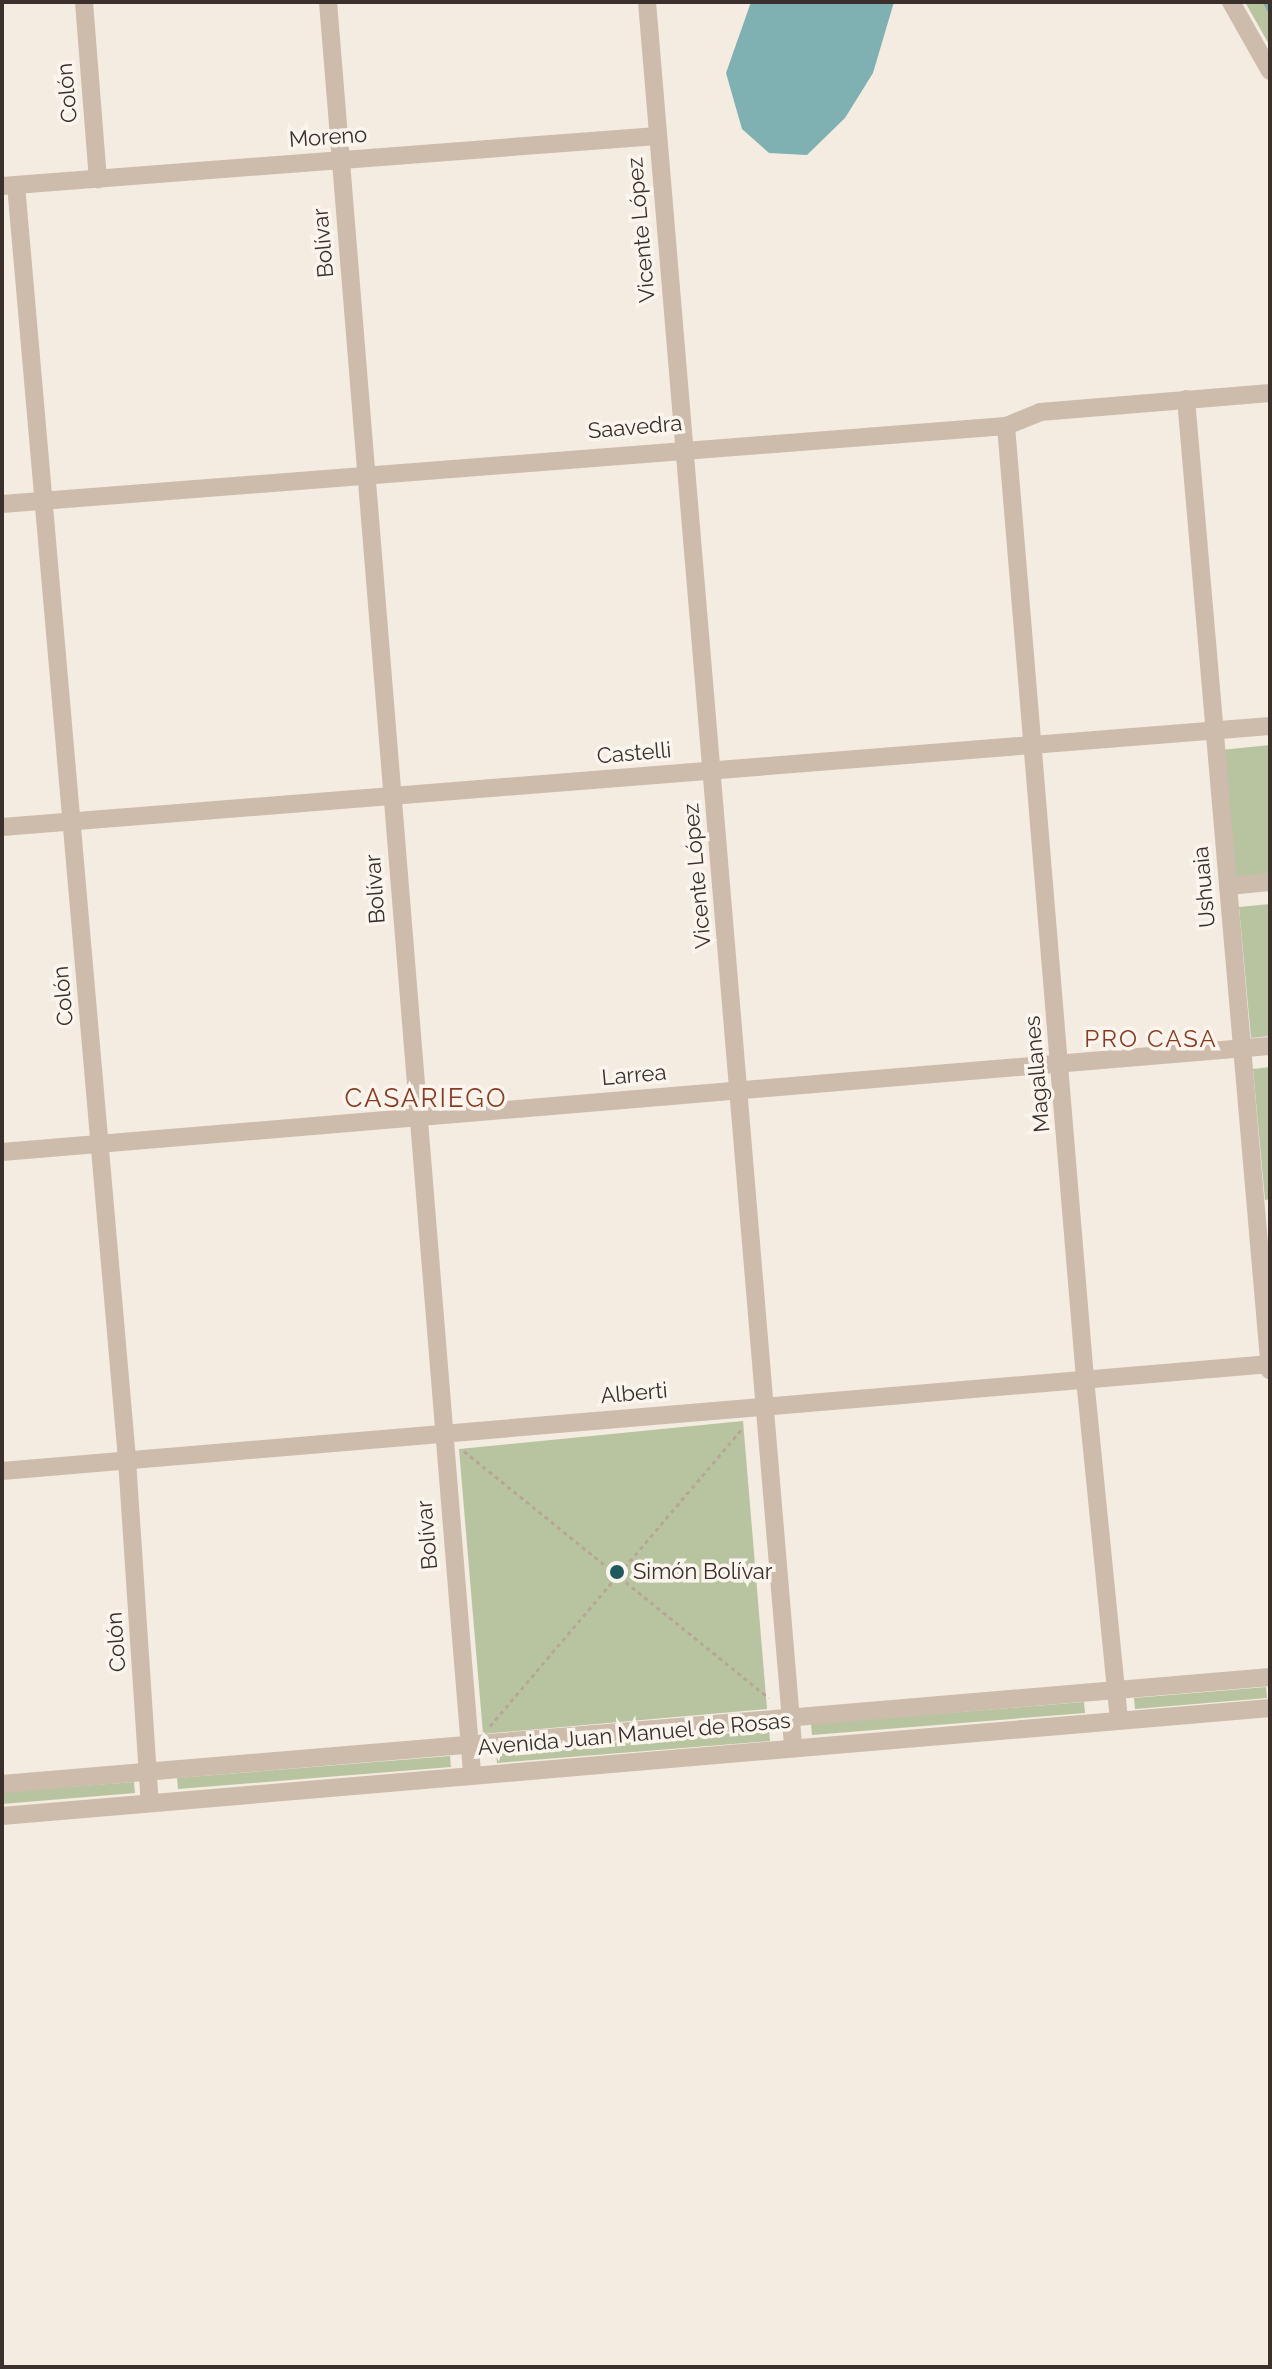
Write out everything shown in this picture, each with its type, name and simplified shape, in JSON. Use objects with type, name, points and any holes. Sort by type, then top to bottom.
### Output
[{"type":"street","name":"Colón","points":[[84,2],[98,179]]},
{"type":"street","name":"Bolívar","points":[[328,2],[442,1434],[472,1772]]},
{"type":"street","name":"Vicente López","points":[[647,2],[683,447],[741,1091],[762,1407],[793,1745]]},
{"type":"street","points":[[1231,2],[1270,71]]},
{"type":"street","name":"Moreno","points":[[9,186],[657,136]]},
{"type":"street","name":"Colón","points":[[9,186],[44,500],[101,1144],[127,1460],[150,1803]]},
{"type":"street","name":"Saavedra","points":[[2,504],[683,447],[1006,426],[1040,412],[1270,393]]},
{"type":"street","name":"Ushuaia","points":[[1186,399],[1241,1049],[1263,1212],[1270,1370]]},
{"type":"street","name":"Magallanes","points":[[1006,426],[1030,745],[1061,1064],[1085,1379],[1119,1719]]},
{"type":"street","name":"Castelli","points":[[2,827],[1270,726]]},
{"type":"street","points":[[1228,886],[1270,882]]},
{"type":"street","name":"Larrea","points":[[2,1152],[1270,1046]]},
{"type":"street","name":"Alberti","points":[[2,1471],[1270,1364]]},
{"type":"street","name":"Avenida Juan Manuel de Rosas","points":[[2,1784],[150,1775],[791,1715],[1270,1677]]},
{"type":"street","name":"Avenida Juan Manuel de Rosas","points":[[2,1816],[472,1772],[1270,1708]]},
{"type":"path","points":[[472,1747],[762,1407]]},
{"type":"path","points":[[442,1434],[791,1715]]},
{"type":"green space","points":[[1245,2],[1270,2],[1270,46]]},
{"type":"green space","points":[[1270,745],[1270,877],[1234,880],[1221,750]]},
{"type":"green space","points":[[1270,904],[1270,1036],[1251,1038],[1239,907]]},
{"type":"green space","points":[[1270,1067],[1270,1199],[1265,1200],[1253,1069]]},
{"type":"green space","points":[[743,1421],[767,1709],[483,1734],[459,1449]]},
{"type":"green space","points":[[1266,1687],[1267,1698],[1135,1709],[1134,1698]]},
{"type":"green space","points":[[1084,1702],[1085,1713],[812,1735],[811,1724]]},
{"type":"green space","points":[[769,1730],[770,1741],[497,1763],[496,1752]]},
{"type":"green space","points":[[450,1756],[451,1767],[178,1789],[177,1778]]},
{"type":"green space","points":[[134,1782],[135,1793],[2,1804],[2,1792]]},
{"type":"water","points":[[751,2],[894,2],[873,73],[845,118],[807,155],[769,153],[742,129],[726,73]]},
{"type":"waterway","points":[[1265,2],[1270,11]]},
{"type":"place","name":"Simón Bolívar","points":[[617,1572]]},
{"type":"district","name":"PRO CASA","points":[[1151,1039]]},
{"type":"district","name":"CASARIEGO","points":[[426,1099]]}]
